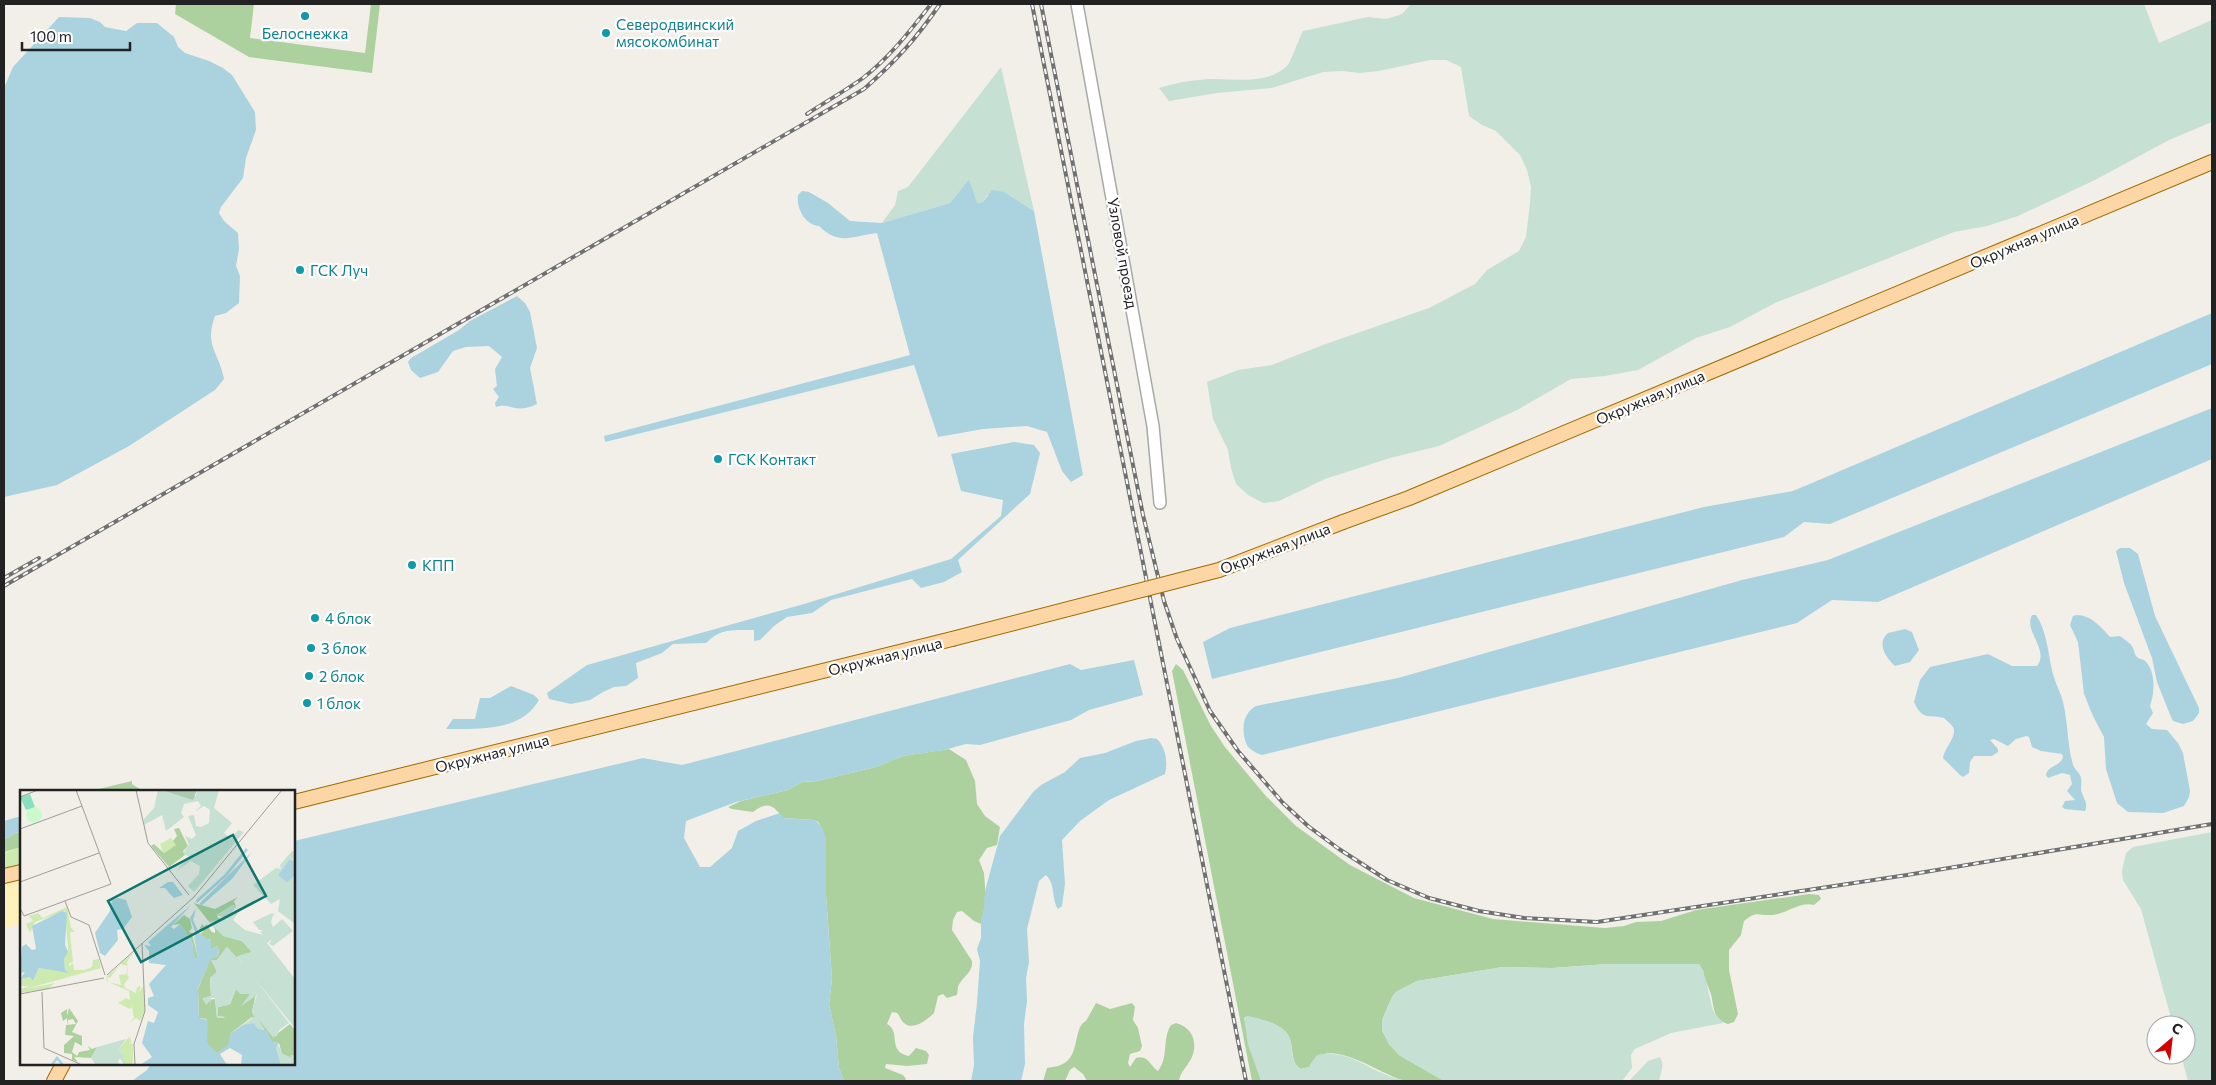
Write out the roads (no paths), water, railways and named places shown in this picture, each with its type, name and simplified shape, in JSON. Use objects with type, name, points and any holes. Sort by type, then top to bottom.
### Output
[{"type":"main road","name":"Окружная улица","points":[[295,802],[952,639],[1219,570],[1418,494],[2212,162]]},
{"type":"main road","points":[[4,876],[20,872]]},
{"type":"main road","points":[[54,1081],[62,1065]]},
{"type":"street","name":"Узловой проезд","points":[[1077,4],[1153,426],[1160,503]]},
{"type":"water","points":[[59,17],[90,18],[100,22],[105,27],[126,31],[137,23],[157,23],[174,37],[178,47],[185,53],[209,61],[232,75],[255,112],[256,130],[246,158],[243,178],[221,207],[219,213],[224,221],[238,233],[239,249],[236,266],[240,276],[239,303],[226,313],[215,316],[212,326],[213,349],[224,379],[215,390],[129,446],[57,485],[4,497],[4,88],[13,67]]},
{"type":"water","points":[[969,179],[977,203],[983,202],[992,190],[1004,192],[1034,211],[1083,475],[1071,482],[1062,471],[1047,432],[1027,426],[983,429],[938,437],[914,365],[605,442],[604,436],[910,355],[877,233],[846,238],[833,236],[819,226],[810,223],[802,215],[798,205],[798,195],[802,191],[809,192],[828,203],[850,221],[882,223],[950,203]]},
{"type":"water","points":[[517,296],[525,303],[530,312],[537,348],[530,368],[537,404],[523,408],[496,407],[495,403],[499,397],[493,389],[497,386],[495,369],[502,357],[489,346],[466,347],[453,351],[438,372],[420,378],[411,370],[408,362],[411,358],[459,330],[470,321]]},
{"type":"water","points":[[2212,313],[2212,364],[1830,524],[1804,522],[1784,537],[1212,679],[1203,642],[1230,628],[1704,507],[1793,491]]},
{"type":"water","points":[[2212,408],[2212,459],[1878,602],[1832,600],[1797,623],[1262,755],[1250,749],[1246,743],[1244,722],[1248,713],[1256,706],[1398,678],[1742,580],[1828,560]]},
{"type":"water","points":[[1014,442],[1034,445],[1040,453],[1030,494],[958,560],[962,572],[944,582],[921,588],[912,579],[831,600],[812,613],[787,617],[774,626],[760,640],[754,641],[754,630],[734,630],[722,632],[706,643],[673,644],[662,653],[636,663],[638,678],[626,686],[614,687],[590,700],[571,704],[549,699],[547,693],[587,665],[804,604],[951,559],[1001,516],[1003,500],[961,491],[951,454]]},
{"type":"water","points":[[2120,548],[2130,548],[2138,554],[2155,616],[2199,708],[2199,713],[2193,721],[2183,724],[2173,721],[2171,717],[2157,682],[2152,658],[2124,583],[2116,551]]},
{"type":"water","points":[[2032,615],[2036,615],[2043,629],[2054,677],[2062,699],[2071,757],[2073,765],[2081,778],[2081,789],[2086,802],[2085,811],[2062,807],[2065,801],[2075,800],[2067,791],[2072,784],[2070,775],[2062,773],[2048,778],[2046,775],[2049,770],[2062,760],[2062,754],[2041,751],[2032,747],[2029,737],[2026,736],[2016,739],[2008,746],[1994,739],[1990,740],[1998,749],[1998,752],[1992,756],[1974,756],[1970,762],[1969,773],[1963,777],[1943,758],[1954,734],[1953,727],[1944,718],[1924,715],[1914,702],[1920,680],[1930,667],[1988,654],[2012,666],[2037,666],[2040,654],[2031,627]]},
{"type":"water","points":[[2073,616],[2087,617],[2100,626],[2110,637],[2120,636],[2132,646],[2137,657],[2148,664],[2153,682],[2153,695],[2150,706],[2153,713],[2146,724],[2152,729],[2167,730],[2178,743],[2183,753],[2190,791],[2184,806],[2163,813],[2128,812],[2117,803],[2106,769],[2104,737],[2084,694],[2078,642],[2070,625]]},
{"type":"water","points":[[1905,629],[1912,632],[1919,650],[1910,662],[1895,666],[1888,659],[1884,650],[1884,637],[1888,633]]},
{"type":"water","points":[[1134,660],[1143,695],[1089,710],[1071,720],[980,745],[966,744],[944,750],[903,756],[876,767],[817,781],[802,782],[788,790],[736,802],[686,821],[684,838],[700,867],[710,867],[732,848],[738,831],[756,821],[780,813],[784,818],[815,820],[822,827],[826,839],[826,895],[832,979],[829,1004],[836,1036],[839,1068],[844,1081],[132,1081],[147,1070],[150,1065],[295,1065],[295,841],[643,758],[682,765],[1070,664],[1081,670]]},
{"type":"water","points":[[511,686],[534,695],[539,700],[521,718],[510,723],[485,728],[446,729],[453,719],[475,719],[480,698],[490,698]]},
{"type":"water","points":[[1151,738],[1157,739],[1164,751],[1166,760],[1165,774],[1109,800],[1080,821],[1062,840],[1065,884],[1062,906],[1058,909],[1051,883],[1046,875],[1039,881],[1027,929],[1029,962],[1026,978],[1027,1001],[1024,1024],[1025,1064],[1021,1081],[971,1081],[974,1065],[973,1037],[980,961],[977,949],[981,938],[981,919],[984,909],[985,891],[1000,836],[1033,792],[1041,785],[1065,772],[1080,758],[1105,753],[1136,741]]},
{"type":"water","points":[[20,816],[20,832],[4,840],[4,821]]},
{"type":"railway","points":[[807,114],[873,70],[899,43],[931,4]]},
{"type":"railway","points":[[4,586],[864,89],[905,49],[940,4]]},
{"type":"railway","points":[[1032,4],[1246,1081]]},
{"type":"railway","points":[[1041,4],[1143,515],[1164,601],[1177,639],[1210,711],[1238,751],[1283,803],[1308,826],[1339,849],[1387,880],[1429,898],[1479,911],[1524,918],[1597,922],[1907,875],[2212,824]]},
{"type":"railway","points":[[4,578],[39,558]]},
{"type":"place","name":"Белоснежка","points":[[305,16]]},
{"type":"place","name":"Северодвинский мясокомбинат","points":[[606,33]]},
{"type":"place","name":"ГСК Луч","points":[[300,270]]},
{"type":"place","name":"ГСК Контакт","points":[[718,459]]},
{"type":"place","name":"КПП","points":[[412,565]]},
{"type":"place","name":"4 блок","points":[[315,618]]},
{"type":"place","name":"3 блок","points":[[311,648]]},
{"type":"place","name":"2 блок","points":[[309,676]]},
{"type":"place","name":"1 блок","points":[[307,703]]}]
